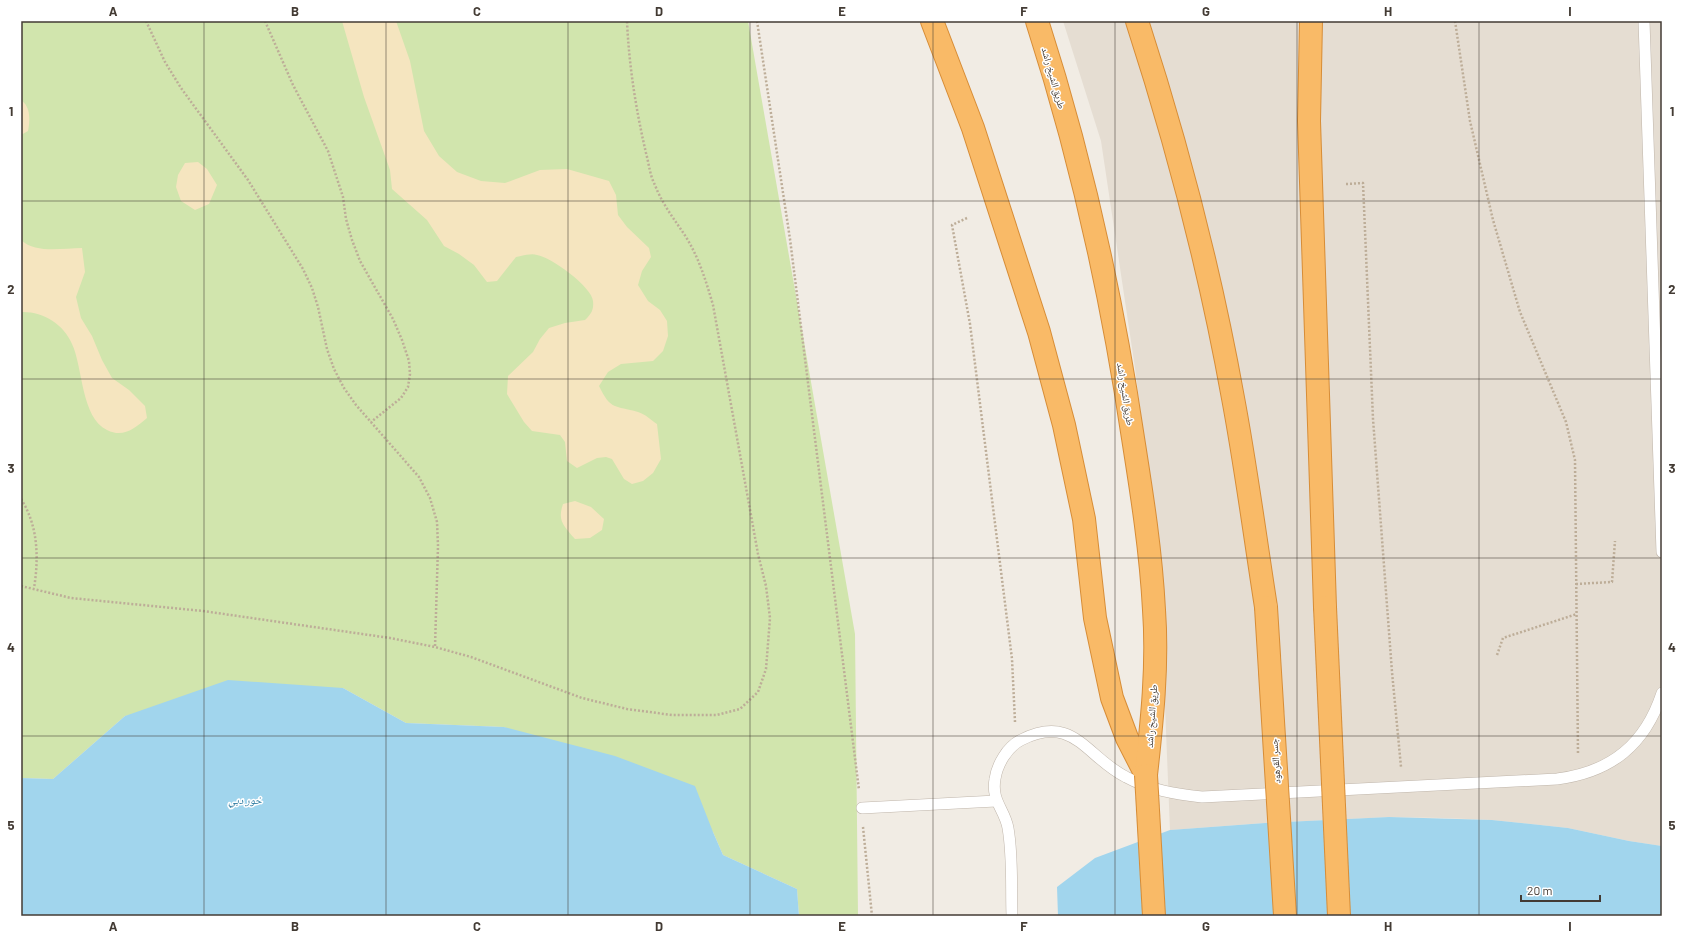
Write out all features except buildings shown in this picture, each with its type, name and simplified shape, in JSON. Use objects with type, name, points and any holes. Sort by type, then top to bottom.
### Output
[{"type":"highway","points":[[932,21],[973,128],[1041,340],[1064,425],[1084,518],[1095,618],[1112,698],[1127,738],[1146,775],[1154,916]]},
{"type":"highway","name":"طريق الشيخ راشد","points":[[1037,21],[1076,156],[1104,275],[1125,381],[1141,488],[1154,611],[1153,693],[1146,775]]},
{"type":"highway","name":"جسر القرهود","points":[[1137,21],[1184,178],[1211,288],[1233,398],[1266,607],[1285,916]]},
{"type":"highway","points":[[1311,21],[1309,121],[1325,607],[1339,916]]},
{"type":"lane","points":[[1644,21],[1662,552]]},
{"type":"lane","points":[[1012,916],[1010,839],[1008,826],[996,801],[994,780],[1002,759],[1016,742],[1032,734],[1050,731],[1068,734],[1083,743],[1103,762],[1125,777],[1149,788],[1175,794],[1202,797],[1557,779],[1578,776],[1605,765],[1626,752],[1643,733],[1656,712],[1662,693]]},
{"type":"lane","points":[[862,808],[996,801]]},
{"type":"path","points":[[146,21],[165,62],[180,88],[248,180],[303,269],[312,288],[327,349],[334,369],[344,388],[356,405],[418,476],[430,498],[437,522],[438,546],[435,648]]},
{"type":"path","points":[[265,21],[290,79],[328,151],[343,197],[346,219],[355,247],[370,281],[393,319],[409,362],[410,374],[408,387],[401,398],[371,422]]},
{"type":"path","points":[[21,586],[71,598],[100,602],[166,606],[390,638],[471,657],[506,669],[546,686],[582,698],[627,709],[672,715],[717,715],[740,708],[758,692],[766,669],[770,618],[766,586],[758,554],[713,305],[698,259],[662,202],[654,184],[638,118],[632,76],[627,21]]},
{"type":"path","points":[[757,21],[790,239],[862,808],[872,916]]},
{"type":"path","points":[[1455,21],[1470,121],[1493,220],[1520,312],[1566,422],[1575,460],[1578,776]]},
{"type":"path","points":[[1346,184],[1363,183],[1374,427],[1402,786]]},
{"type":"path","points":[[967,218],[952,225],[970,324],[1011,652],[1016,742]]},
{"type":"path","points":[[21,498],[26,506],[33,526],[37,547],[38,568],[34,588]]},
{"type":"path","points":[[1576,584],[1612,582],[1615,541]]},
{"type":"path","points":[[1497,655],[1503,638],[1577,614]]},
{"type":"shaded area","points":[[1063,21],[1662,21],[1662,846],[1629,841],[1568,828],[1492,820],[1443,818],[1389,817],[1265,823],[1170,830],[1159,557],[1135,368],[1101,141]]},
{"type":"green space","points":[[21,21],[748,21],[855,634],[858,916],[799,916],[797,889],[723,855],[713,832],[504,727],[406,723],[343,688],[125,716],[53,779],[21,778]]},
{"type":"sand","points":[[342,21],[396,21],[410,61],[424,131],[439,156],[457,172],[481,181],[505,183],[540,170],[567,169],[609,181],[616,195],[618,215],[627,227],[649,248],[651,257],[642,271],[638,285],[648,301],[660,310],[667,321],[668,336],[663,351],[653,361],[621,364],[608,372],[599,386],[607,400],[614,406],[641,413],[657,424],[661,459],[653,473],[643,481],[632,484],[624,479],[612,459],[606,457],[597,458],[577,468],[567,461],[565,442],[560,435],[532,431],[524,422],[507,394],[508,376],[533,352],[540,339],[549,328],[565,323],[585,320],[592,309],[593,301],[591,295],[579,281],[561,267],[552,261],[535,254],[516,257],[497,281],[487,282],[474,265],[459,254],[444,246],[427,220],[392,189],[390,170],[364,97]]},
{"type":"sand","points":[[21,100],[27,106],[29,123],[28,131],[21,135]]},
{"type":"sand","points":[[198,162],[207,169],[217,185],[209,204],[195,210],[181,201],[176,187],[178,175],[185,163]]},
{"type":"sand","points":[[21,240],[34,247],[42,249],[82,248],[85,272],[76,297],[81,318],[92,336],[102,360],[112,378],[129,390],[145,406],[147,418],[138,426],[123,433],[118,433],[107,430],[98,424],[87,404],[76,354],[64,330],[44,316],[29,312],[21,312]]},
{"type":"sand","points":[[575,501],[591,507],[604,519],[602,530],[590,538],[575,539],[561,519],[563,504]]},
{"type":"water","name":"خور دبي","points":[[228,680],[343,688],[406,723],[504,727],[615,756],[695,786],[723,855],[797,889],[799,916],[21,916],[21,778],[53,779],[125,716]]},
{"type":"water","points":[[1389,817],[1492,820],[1568,828],[1629,841],[1662,846],[1662,916],[1058,916],[1057,887],[1095,858],[1170,830],[1265,823]]}]
